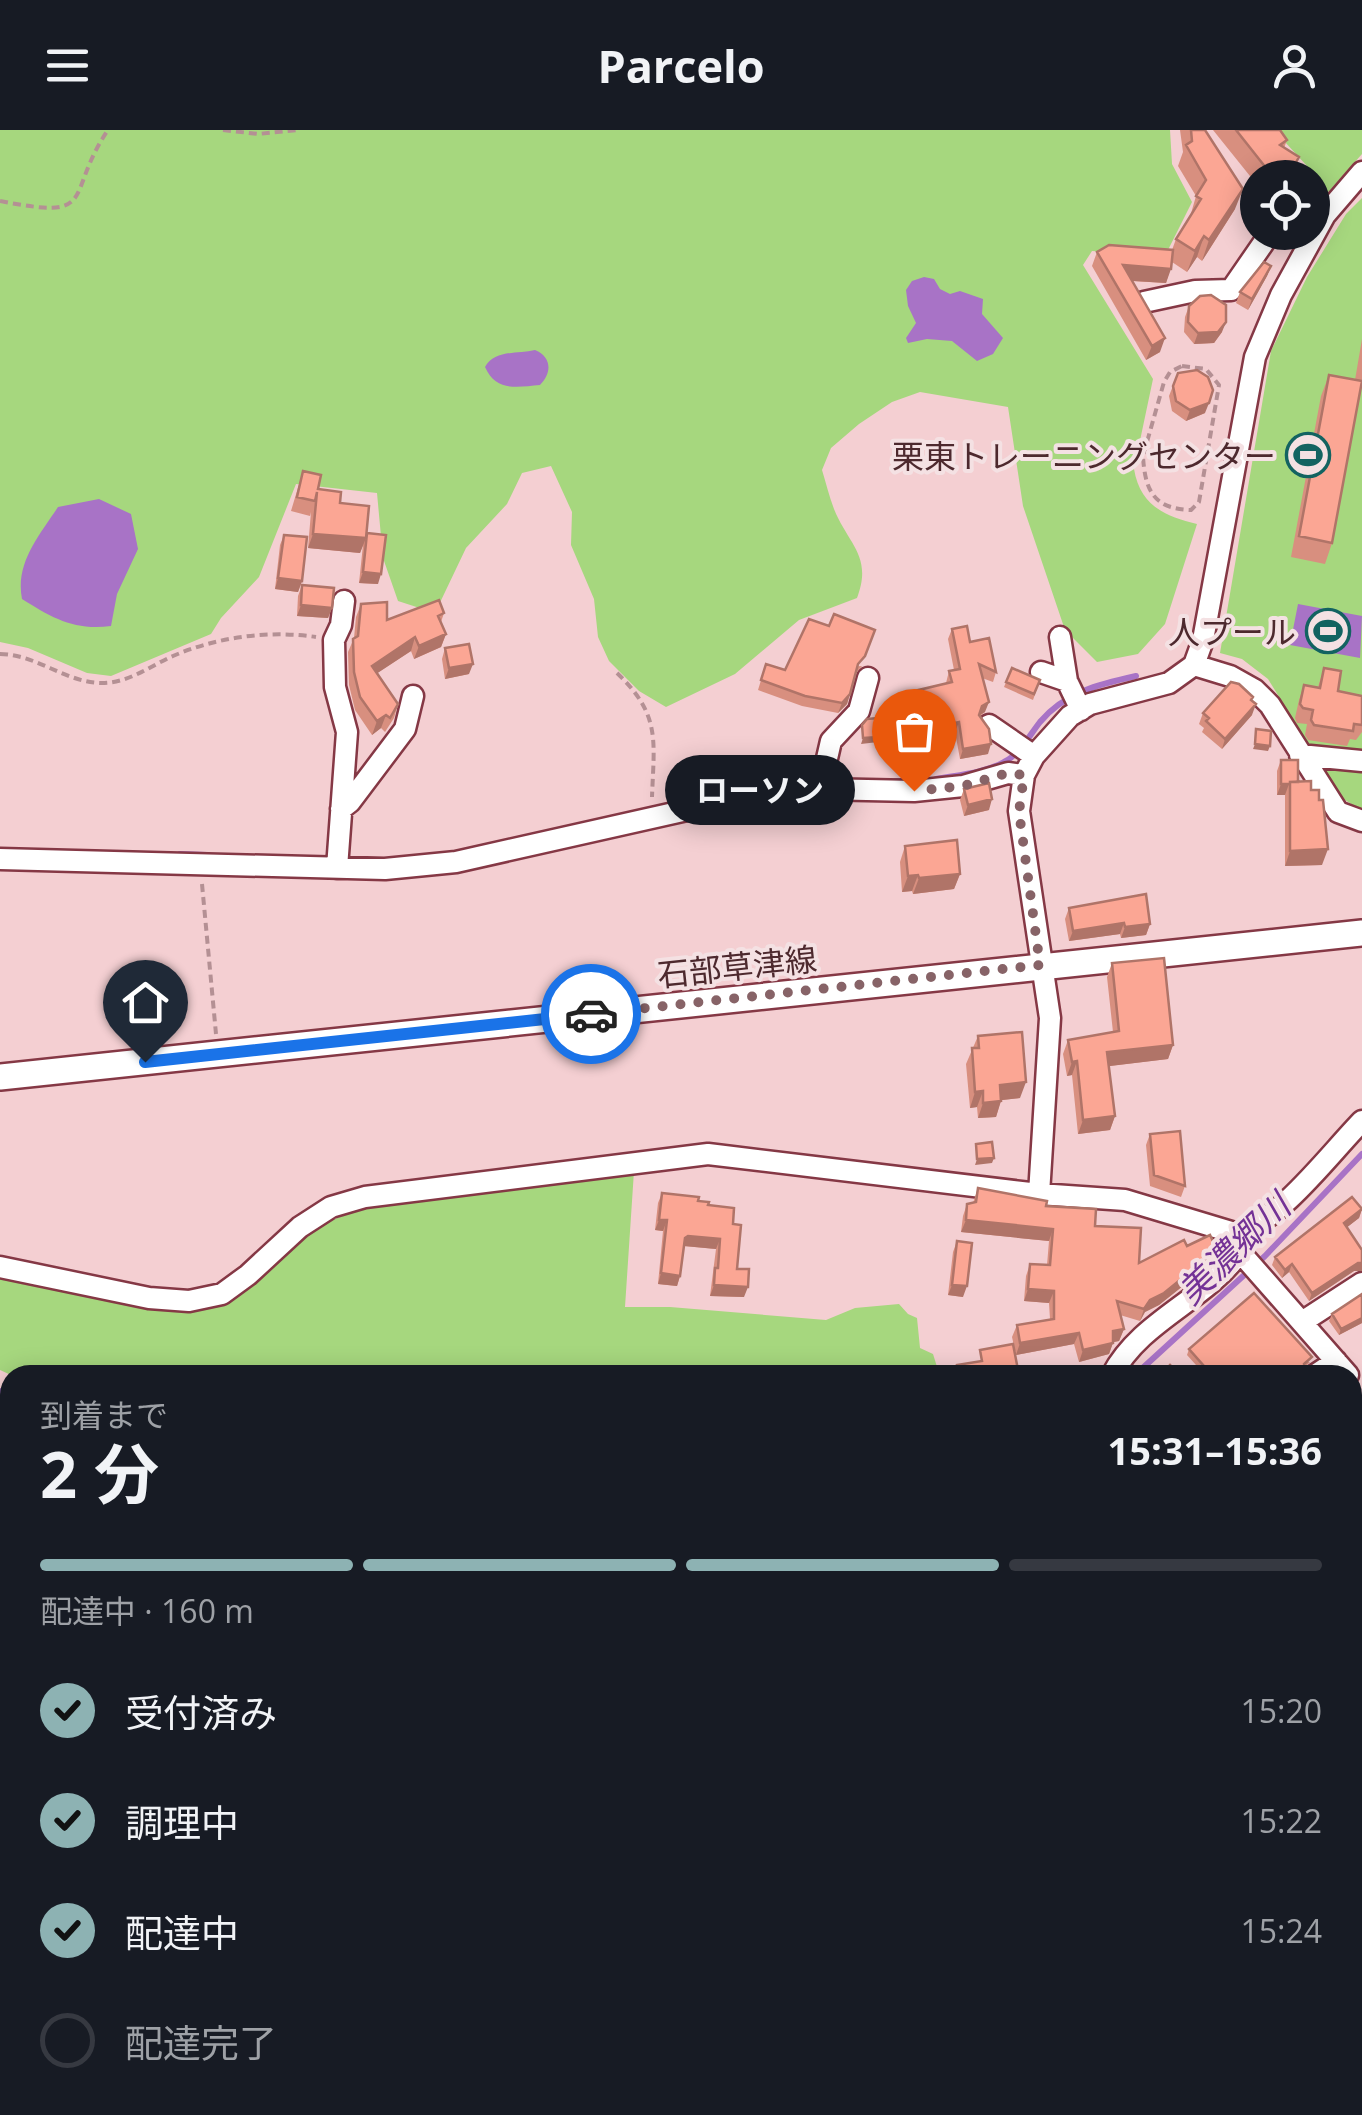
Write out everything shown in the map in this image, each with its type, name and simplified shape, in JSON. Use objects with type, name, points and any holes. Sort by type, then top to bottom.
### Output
[{"type":"main road","name":"石部草津線","points":[[0,1078],[1040,965],[1362,934]]},
{"type":"street","points":[[1351,195],[1362,172]]},
{"type":"street","points":[[1144,302],[1195,291],[1231,290],[1259,250]]},
{"type":"street","points":[[1041,672],[1074,694],[1168,683],[1194,665],[1203,640],[1256,358],[1268,320],[1301,250]]},
{"type":"street","points":[[337,864],[346,732],[335,687],[334,640],[344,601]]},
{"type":"street","points":[[1039,1194],[1050,1018],[1019,812],[1026,750],[1070,716],[1074,694],[1060,637]]},
{"type":"street","points":[[1194,665],[1230,676],[1255,690],[1270,705],[1338,812],[1362,821]]},
{"type":"street","points":[[820,782],[831,741],[859,711],[868,678]]},
{"type":"street","points":[[340,809],[350,802],[406,730],[413,696]]},
{"type":"street","points":[[989,725],[1026,750]]},
{"type":"street","points":[[1300,755],[1362,761]]},
{"type":"street","points":[[0,858],[337,864],[385,870],[456,862],[820,782],[914,791],[963,786],[1008,773],[1024,775]]},
{"type":"street","points":[[1120,1365],[1141,1337],[1226,1272],[1255,1227],[1362,1121]]},
{"type":"street","points":[[0,1267],[149,1298],[188,1301],[222,1294],[300,1227],[332,1207],[365,1196],[708,1154],[1152,1206],[1241,1248],[1340,1365]]},
{"type":"street","points":[[1302,1322],[1362,1283]]},
{"type":"path","points":[[0,201],[45,210],[65,208],[75,200],[92,152],[108,130]]},
{"type":"path","points":[[223,130],[258,134],[298,130]]},
{"type":"path","points":[[1182,366],[1206,369],[1219,392],[1200,502],[1190,510],[1171,510],[1158,502],[1146,482],[1143,456],[1164,382],[1170,372],[1182,366]]},
{"type":"path","points":[[0,654],[16,654],[87,682],[105,684],[135,676],[194,648],[240,638],[285,632],[334,640]]},
{"type":"path","points":[[617,674],[644,702],[651,720],[651,804]]},
{"type":"path","points":[[200,864],[218,1054]]},
{"type":"green space","points":[[0,130],[1170,130],[1172,164],[1192,202],[1165,256],[1092,251],[1083,265],[1153,379],[1134,469],[1137,481],[1155,507],[1197,524],[1165,624],[1138,654],[1097,662],[1065,630],[1023,506],[1008,407],[920,392],[892,402],[859,424],[831,448],[822,470],[834,509],[860,561],[857,598],[799,620],[735,674],[666,707],[639,691],[609,661],[598,637],[594,599],[571,545],[572,512],[551,466],[522,473],[507,504],[466,548],[435,613],[398,601],[383,558],[377,493],[296,484],[259,577],[211,634],[111,676],[87,673],[28,648],[0,642]]},
{"type":"green space","points":[[1274,130],[1362,130],[1362,154],[1330,190],[1330,160],[1302,160]]},
{"type":"green space","name":"栗東トレーニングセンター","points":[[1362,198],[1362,811],[1342,798],[1268,679],[1242,659],[1220,653],[1271,351],[1307,277],[1324,250],[1330,250],[1330,240]]},
{"type":"green space","points":[[634,1171],[625,1307],[826,1320],[855,1308],[899,1304],[917,1318],[920,1348],[933,1354],[936,1365],[0,1365],[0,1277],[135,1305],[198,1309],[234,1299],[308,1231],[360,1208]]},
{"type":"shaded area","points":[[934,279],[940,289],[950,294],[960,291],[983,299],[982,314],[1003,338],[993,354],[977,361],[952,341],[927,339],[908,343],[906,338],[916,323],[906,290],[912,281]]},
{"type":"shaded area","points":[[535,350],[545,357],[548,366],[540,385],[501,384],[485,367],[500,355]]},
{"type":"shaded area","points":[[99,499],[131,514],[138,549],[117,594],[111,626],[86,627],[54,617],[22,599],[22,574],[30,550],[58,507]]},
{"type":"shaded area","name":"人プール","points":[[1298,604],[1362,616],[1360,658],[1290,645]]},
{"type":"building","points":[[1191,130],[1205,130],[1240,184],[1240,194],[1209,240],[1204,236],[1195,251],[1176,239],[1201,199],[1196,196],[1206,180],[1186,145],[1192,141]]},
{"type":"building","points":[[1236,130],[1280,130],[1287,140],[1280,145],[1299,157],[1297,160],[1260,160]]},
{"type":"building","points":[[1109,245],[1173,250],[1171,269],[1123,265],[1165,338],[1152,346],[1097,252]]},
{"type":"building","points":[[1264,262],[1271,266],[1252,299],[1240,292]]},
{"type":"building","points":[[1211,295],[1226,305],[1226,322],[1218,332],[1198,333],[1188,322],[1189,306],[1200,296]]},
{"type":"building","points":[[1197,370],[1208,377],[1213,390],[1209,403],[1190,410],[1176,401],[1173,386],[1178,373]]},
{"type":"building","points":[[1329,375],[1362,381],[1332,543],[1299,536]]},
{"type":"building","points":[[303,471],[321,475],[318,489],[341,492],[340,503],[369,506],[366,538],[313,534],[317,492],[315,501],[297,497]]},
{"type":"building","points":[[367,533],[386,535],[381,574],[363,572]]},
{"type":"building","points":[[284,535],[307,537],[302,581],[278,578]]},
{"type":"building","points":[[302,585],[334,588],[332,608],[301,605]]},
{"type":"building","points":[[439,600],[444,613],[438,616],[446,634],[419,646],[415,637],[372,666],[398,704],[390,718],[386,715],[377,721],[360,697],[354,672],[353,639],[358,636],[361,604],[387,602],[387,620]]},
{"type":"building","points":[[834,614],[875,630],[858,664],[850,694],[842,703],[805,696],[761,680],[766,664],[785,670],[809,619],[829,626]]},
{"type":"building","points":[[967,626],[970,642],[989,638],[996,672],[979,664],[989,702],[982,706],[979,715],[989,729],[991,744],[963,749],[959,722],[928,729],[924,711],[912,714],[906,693],[952,682],[949,671],[960,669],[952,629]]},
{"type":"building","points":[[469,644],[473,664],[449,668],[445,648]]},
{"type":"building","points":[[1012,668],[1040,680],[1034,694],[1006,682]]},
{"type":"building","points":[[1324,668],[1341,671],[1338,691],[1362,696],[1362,725],[1354,724],[1353,731],[1314,725],[1313,710],[1300,704],[1304,685],[1320,688]]},
{"type":"building","points":[[1231,682],[1239,684],[1256,704],[1225,739],[1203,713]]},
{"type":"building","points":[[878,718],[880,737],[863,738],[862,725],[867,719]]},
{"type":"building","points":[[1256,729],[1271,731],[1270,746],[1255,744]]},
{"type":"building","points":[[1281,760],[1298,760],[1298,782],[1281,784]]},
{"type":"building","points":[[1311,781],[1311,790],[1319,790],[1319,800],[1323,800],[1328,849],[1290,851],[1290,782]]},
{"type":"building","points":[[989,783],[992,799],[968,805],[964,789]]},
{"type":"building","points":[[957,840],[960,874],[908,876],[905,846]]},
{"type":"building","points":[[1146,894],[1150,924],[1125,927],[1124,923],[1073,931],[1069,908]]},
{"type":"building","points":[[1164,958],[1173,1045],[1107,1052],[1115,1116],[1083,1120],[1077,1061],[1072,1062],[1068,1040],[1119,1031],[1112,963]]},
{"type":"building","points":[[1022,1032],[1026,1082],[1000,1085],[1001,1101],[983,1103],[983,1091],[975,1092],[972,1048],[979,1048],[978,1036]]},
{"type":"building","points":[[1180,1131],[1185,1186],[1154,1175],[1150,1134]]},
{"type":"building","points":[[992,1142],[994,1158],[977,1159],[976,1144]]},
{"type":"building","points":[[978,1188],[1047,1201],[1046,1206],[1096,1209],[1095,1226],[1141,1228],[1139,1263],[1184,1240],[1187,1246],[1210,1235],[1217,1250],[1150,1300],[1144,1309],[1117,1301],[1124,1329],[1113,1331],[1113,1343],[1083,1350],[1079,1333],[1020,1343],[1017,1325],[1054,1319],[1054,1291],[1028,1289],[1030,1264],[1050,1265],[1053,1229],[966,1220],[967,1204],[976,1202]]},
{"type":"building","points":[[662,1193],[699,1197],[698,1201],[709,1202],[708,1205],[734,1208],[733,1224],[741,1225],[737,1269],[749,1269],[748,1287],[714,1285],[720,1239],[688,1236],[680,1276],[661,1273],[667,1220],[659,1220]]},
{"type":"building","points":[[1352,1197],[1362,1209],[1344,1223],[1362,1250],[1362,1263],[1312,1293],[1292,1264],[1285,1270],[1275,1257]]},
{"type":"building","points":[[957,1241],[972,1243],[967,1286],[952,1285]]},
{"type":"building","points":[[1254,1293],[1312,1357],[1304,1365],[1203,1365],[1189,1349]]},
{"type":"building","points":[[1362,1294],[1362,1318],[1341,1329],[1332,1314]]},
{"type":"building","points":[[1013,1344],[1017,1365],[957,1365],[982,1361],[980,1350]]},
{"type":"waterway","points":[[936,779],[980,771],[1010,759],[1060,703],[1096,686],[1136,676]]},
{"type":"waterway","points":[[787,782],[814,780]]},
{"type":"waterway","points":[[896,781],[924,781]]},
{"type":"waterway","points":[[180,854],[207,855]]},
{"type":"waterway","name":"美濃郷川","points":[[1146,1365],[1265,1256],[1362,1154]]},
{"type":"way so far","points":[[591,1014],[1040,965],[1019,812],[1024,775],[1008,773],[963,786],[914,791]]},
{"type":"place","name":"栗東トレーニングセンター","points":[[1308,455]]},
{"type":"place","name":"人プール","points":[[1328,631]]},
{"type":"place","name":"ローソン","points":[[914,791]]},
{"type":"route","points":[[145,1062],[591,1014]]}]
